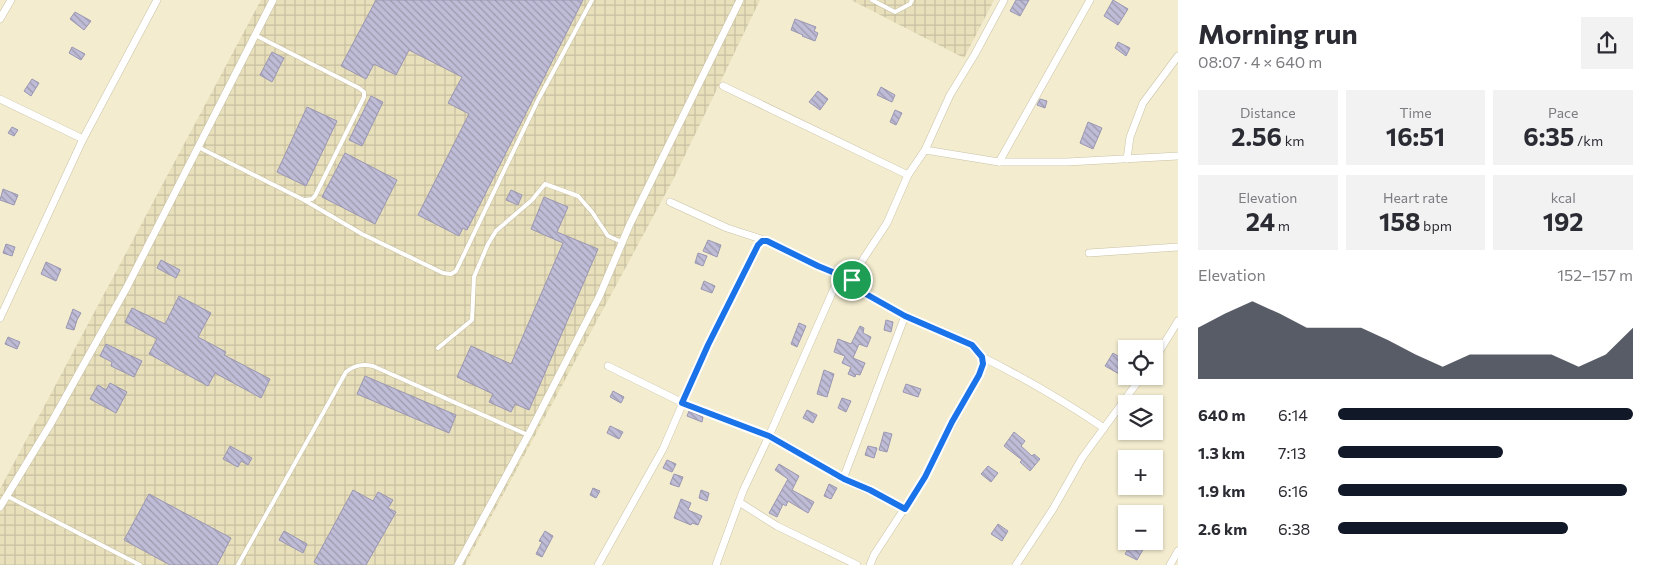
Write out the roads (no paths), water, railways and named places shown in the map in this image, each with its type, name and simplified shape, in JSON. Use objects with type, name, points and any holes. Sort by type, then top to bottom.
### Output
[{"type":"street","points":[[0,19],[11,0]]},
{"type":"street","points":[[0,318],[83,139],[157,0]]},
{"type":"street","points":[[0,507],[50,426],[112,313],[273,0]]},
{"type":"street","points":[[458,565],[599,297],[622,242],[740,0]]},
{"type":"street","points":[[852,280],[856,270],[887,223],[908,175],[925,150],[950,95],[1004,0]]},
{"type":"street","points":[[999,162],[1090,0]]},
{"type":"street","points":[[1127,159],[1130,137],[1143,103],[1178,56]]},
{"type":"street","points":[[723,86],[908,175]]},
{"type":"street","points":[[0,99],[83,139]]},
{"type":"street","points":[[925,150],[999,162],[1067,162],[1178,156]]},
{"type":"street","points":[[670,202],[728,228],[762,241],[767,241],[852,280],[857,289],[905,316],[972,345],[982,357],[1052,394],[1104,428]]},
{"type":"street","points":[[598,565],[663,449],[708,345],[758,245],[762,241]]},
{"type":"street","points":[[1089,253],[1178,247]]},
{"type":"street","points":[[716,565],[739,502],[840,275]]},
{"type":"street","points":[[844,479],[905,316]]},
{"type":"street","points":[[1163,345],[1178,321]]},
{"type":"street","points":[[870,565],[925,477],[952,422],[979,375],[983,364],[982,357]]},
{"type":"street","points":[[608,366],[682,403],[769,436],[844,479],[870,490],[905,509]]},
{"type":"street","points":[[1016,565],[1053,509],[1082,458],[1135,385]]},
{"type":"street","points":[[739,502],[777,526],[857,565]]},
{"type":"street","points":[[1170,565],[1178,551]]},
{"type":"lane","points":[[198,147],[304,200],[362,234],[443,273],[451,274],[456,271],[538,100],[592,0]]},
{"type":"lane","points":[[872,0],[895,12],[910,4],[912,0]]},
{"type":"lane","points":[[255,35],[305,59],[364,92],[364,97],[315,196],[312,199],[304,200]]},
{"type":"lane","points":[[438,348],[472,320],[474,277],[496,230],[532,200],[545,184],[578,196],[592,212],[608,236],[622,242]]},
{"type":"lane","points":[[238,565],[346,372],[353,367],[364,364],[373,366],[528,435]]},
{"type":"lane","points":[[7,496],[140,565]]}]
